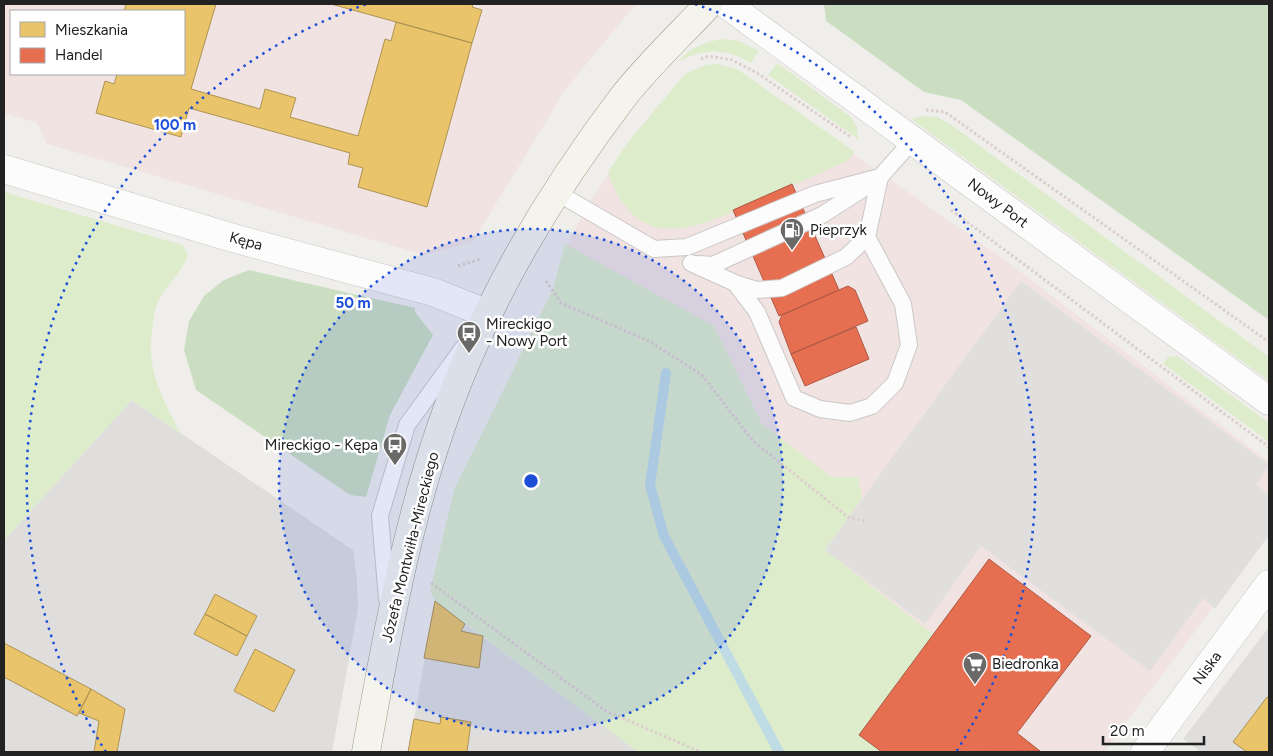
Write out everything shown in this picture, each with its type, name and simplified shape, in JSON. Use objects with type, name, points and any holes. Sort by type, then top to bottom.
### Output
[{"type":"main road","name":"Józefa Montwiłła-Mireckiego","points":[[366,752],[389,623],[423,483],[456,388],[488,314],[520,252],[556,192],[625,95],[709,4]]},
{"type":"street","name":"Nowy Port","points":[[726,4],[1269,401]]},
{"type":"street","name":"Kępa","points":[[4,168],[233,238],[433,292],[488,314]]},
{"type":"street","name":"Niska","points":[[1155,749],[1269,584]]},
{"type":"lane","points":[[692,263],[713,265],[822,215],[880,177],[913,140]]},
{"type":"lane","points":[[556,192],[654,249],[692,263],[735,283],[758,290],[782,288],[846,257],[867,237],[880,177]]},
{"type":"lane","points":[[654,249],[687,247],[815,194],[880,177]]},
{"type":"lane","points":[[735,283],[757,312],[794,398],[820,409],[850,413],[872,406],[895,383],[909,346],[903,304],[867,237]]},
{"type":"path","points":[[700,60],[709,56],[732,60],[757,73],[852,138]]},
{"type":"path","points":[[918,110],[945,112],[1269,342]]},
{"type":"path","points":[[946,207],[1269,447]]},
{"type":"path","points":[[546,281],[561,303],[650,341],[702,375],[753,441],[848,517],[865,521]]},
{"type":"path","points":[[424,578],[606,711],[701,752]]},
{"type":"shaded area","points":[[4,4],[636,4],[565,90],[473,242],[424,255],[47,144],[37,123],[4,113]]},
{"type":"shaded area","points":[[736,72],[1008,262],[1269,462],[1269,533],[1104,752],[849,752],[759,426],[566,247],[590,201],[611,171]]},
{"type":"shaded area","points":[[1021,281],[1269,465],[1256,485],[1269,494],[1269,535],[1215,609],[1203,598],[1150,671],[981,546],[925,624],[825,550]]},
{"type":"shaded area","points":[[132,400],[353,550],[357,579],[358,609],[332,752],[4,752],[4,540]]},
{"type":"shaded area","points":[[435,601],[465,624],[639,752],[408,752]]},
{"type":"shaded area","points":[[1269,627],[1269,752],[1201,752],[1183,739]]},
{"type":"green space","points":[[824,4],[1269,4],[1269,320],[961,100],[924,92],[826,21]]},
{"type":"green space","points":[[725,39],[739,41],[759,51],[751,63],[723,52],[697,54],[678,62],[688,52],[699,46],[711,41]]},
{"type":"green space","points":[[777,63],[850,116],[857,127],[858,139],[768,75]]},
{"type":"green space","points":[[717,64],[737,69],[855,152],[847,161],[714,220],[672,229],[652,226],[635,217],[620,199],[608,172],[629,141],[685,74],[705,65]]},
{"type":"green space","points":[[923,116],[937,117],[950,124],[1269,357],[1269,381],[911,119]]},
{"type":"green space","points":[[4,192],[182,245],[188,253],[180,270],[163,292],[157,304],[151,340],[151,354],[156,381],[181,434],[132,400],[4,540]]},
{"type":"green space","points":[[565,244],[714,326],[762,424],[832,477],[858,477],[862,498],[825,550],[934,635],[860,735],[882,752],[638,752],[435,601],[430,591],[454,490],[553,289]]},
{"type":"green space","points":[[249,270],[415,308],[415,312],[433,335],[390,415],[366,497],[350,495],[196,390],[184,350],[189,321],[204,296],[224,280]]},
{"type":"green space","points":[[1177,356],[1269,423],[1269,442],[1163,364],[1168,357]]},
{"type":"building: Mieszkania","points":[[126,4],[216,4],[191,89],[260,109],[265,89],[296,98],[290,117],[358,136],[385,39],[391,41],[396,22],[472,43],[427,207],[358,187],[363,168],[348,164],[350,153],[189,108],[181,137],[96,113],[105,81],[114,84],[117,75],[185,75],[185,10],[124,10]]},
{"type":"building: Mieszkania","points":[[331,4],[473,4],[472,7],[482,10],[472,43]]},
{"type":"building: Mieszkania","points":[[215,594],[257,616],[247,636],[205,614]]},
{"type":"building: Mieszkania","points":[[435,601],[465,624],[461,631],[483,636],[479,668],[424,658]]},
{"type":"building: Mieszkania","points":[[205,614],[247,636],[237,656],[194,634]]},
{"type":"building: Mieszkania","points":[[4,643],[91,689],[77,716],[4,677]]},
{"type":"building: Mieszkania","points":[[255,649],[295,670],[274,712],[234,691]]},
{"type":"building: Mieszkania","points":[[91,689],[125,709],[117,752],[94,752],[99,721],[79,713]]},
{"type":"building: Mieszkania","points":[[1267,697],[1269,698],[1269,752],[1247,752],[1233,742]]},
{"type":"building: Mieszkania","points":[[441,717],[471,722],[467,752],[408,752],[414,719],[440,724]]},
{"type":"building: Handel","points":[[792,184],[839,290],[779,316],[733,210]]},
{"type":"building: Handel","points":[[848,286],[855,290],[868,321],[791,354],[779,322],[782,315]]},
{"type":"building: Handel","points":[[856,327],[869,359],[805,386],[791,354]]},
{"type":"building: Handel","name":"Biedronka","points":[[989,559],[1091,636],[1017,733],[1040,751],[882,752],[859,735]]},
{"type":"waterway","points":[[666,373],[650,485],[664,536],[779,752]]},
{"type":"place","name":"Pieprzyk","points":[[792,251]]},
{"type":"place","name":"Mireckigo - Nowy Port","points":[[469,354]]},
{"type":"place","name":"Mireckigo - Kępa","points":[[395,466]]},
{"type":"place","name":"Biedronka","points":[[975,685]]}]
